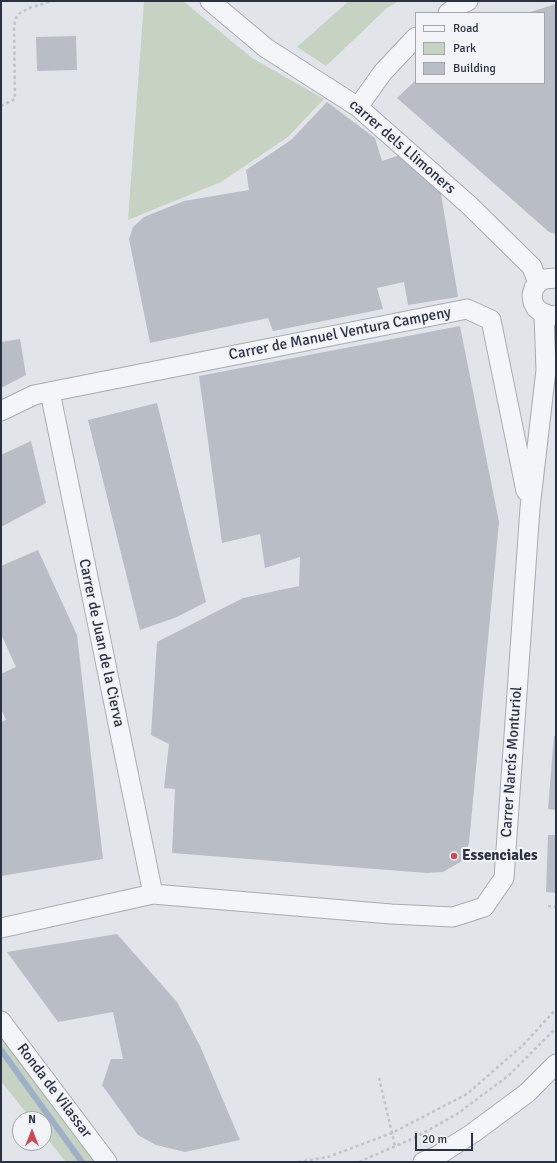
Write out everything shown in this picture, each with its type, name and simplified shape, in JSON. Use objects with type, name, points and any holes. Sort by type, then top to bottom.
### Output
[{"type":"street","name":"carrer dels Llimoners","points":[[210,1],[266,48],[358,107],[469,205],[547,280]]},
{"type":"street","points":[[449,12],[460,4],[468,1]]},
{"type":"street","points":[[358,107],[383,72],[415,37]]},
{"type":"street","points":[[547,280],[534,288],[532,295],[536,308],[550,315]]},
{"type":"street","name":"Carrer de Manuel Ventura Campeny","points":[[1,411],[34,395],[467,309],[491,320],[530,508]]},
{"type":"street","name":"Carrer Narcís Monturiol","points":[[1,928],[153,894],[392,914],[453,917],[484,907],[504,878],[530,508],[546,370],[550,315]]},
{"type":"street","name":"Carrer de Juan de la Cierva","points":[[50,392],[153,894]]},
{"type":"street","name":"Ronda de Vilassar","points":[[1,1021],[106,1162]]},
{"type":"street","points":[[423,1162],[437,1156],[473,1133],[527,1093],[556,1064]]},
{"type":"path","points":[[1,106],[15,100],[14,26],[17,15],[29,8],[52,1]]},
{"type":"path","points":[[548,906],[556,907]]},
{"type":"path","points":[[298,1162],[328,1157],[392,1133],[467,1094],[522,1045],[556,1009]]},
{"type":"path","points":[[359,1162],[416,1137],[457,1114],[508,1076],[556,1028]]},
{"type":"path","points":[[379,1078],[395,1146]]},
{"type":"green space","points":[[144,1],[183,1],[252,58],[324,99],[288,137],[221,182],[128,220]]},
{"type":"green space","points":[[349,1],[399,1],[387,8],[326,66],[297,47]]},
{"type":"green space","points":[[1,1035],[95,1162],[66,1162],[52,1145],[52,1111],[25,1111],[1,1081]]},
{"type":"building","points":[[556,4],[556,234],[549,232],[397,98],[415,81],[415,84],[545,84],[545,12],[530,12]]},
{"type":"building","points":[[76,36],[77,70],[37,71],[36,37]]},
{"type":"building","points":[[327,102],[375,138],[382,161],[400,155],[440,188],[458,297],[408,305],[404,282],[377,288],[383,309],[273,331],[268,318],[150,343],[129,239],[133,227],[144,217],[184,201],[249,190],[246,170],[291,140]]},
{"type":"building","points":[[460,326],[499,522],[469,843],[462,861],[443,872],[427,873],[172,853],[175,789],[164,788],[169,744],[151,735],[157,642],[243,598],[299,586],[300,557],[265,568],[260,534],[222,543],[199,376]]},
{"type":"building","points":[[20,339],[26,375],[1,388],[1,342]]},
{"type":"building","points":[[157,403],[206,602],[177,617],[140,630],[88,420]]},
{"type":"building","points":[[31,441],[46,503],[1,527],[1,455]]},
{"type":"building","points":[[38,550],[77,635],[103,859],[1,876],[1,722],[6,720],[1,709],[1,674],[16,667],[1,634],[1,566]]},
{"type":"building","points":[[554,736],[556,736],[556,810],[548,809]]},
{"type":"building","points":[[548,835],[556,835],[556,893],[546,892]]},
{"type":"building","points":[[117,934],[177,1002],[200,1046],[240,1140],[185,1152],[156,1145],[138,1135],[102,1085],[111,1059],[123,1059],[113,1012],[58,1022],[7,952]]},
{"type":"waterway","points":[[1,1050],[82,1162]]},
{"type":"place","name":"Essenciales","points":[[454,856]]}]
